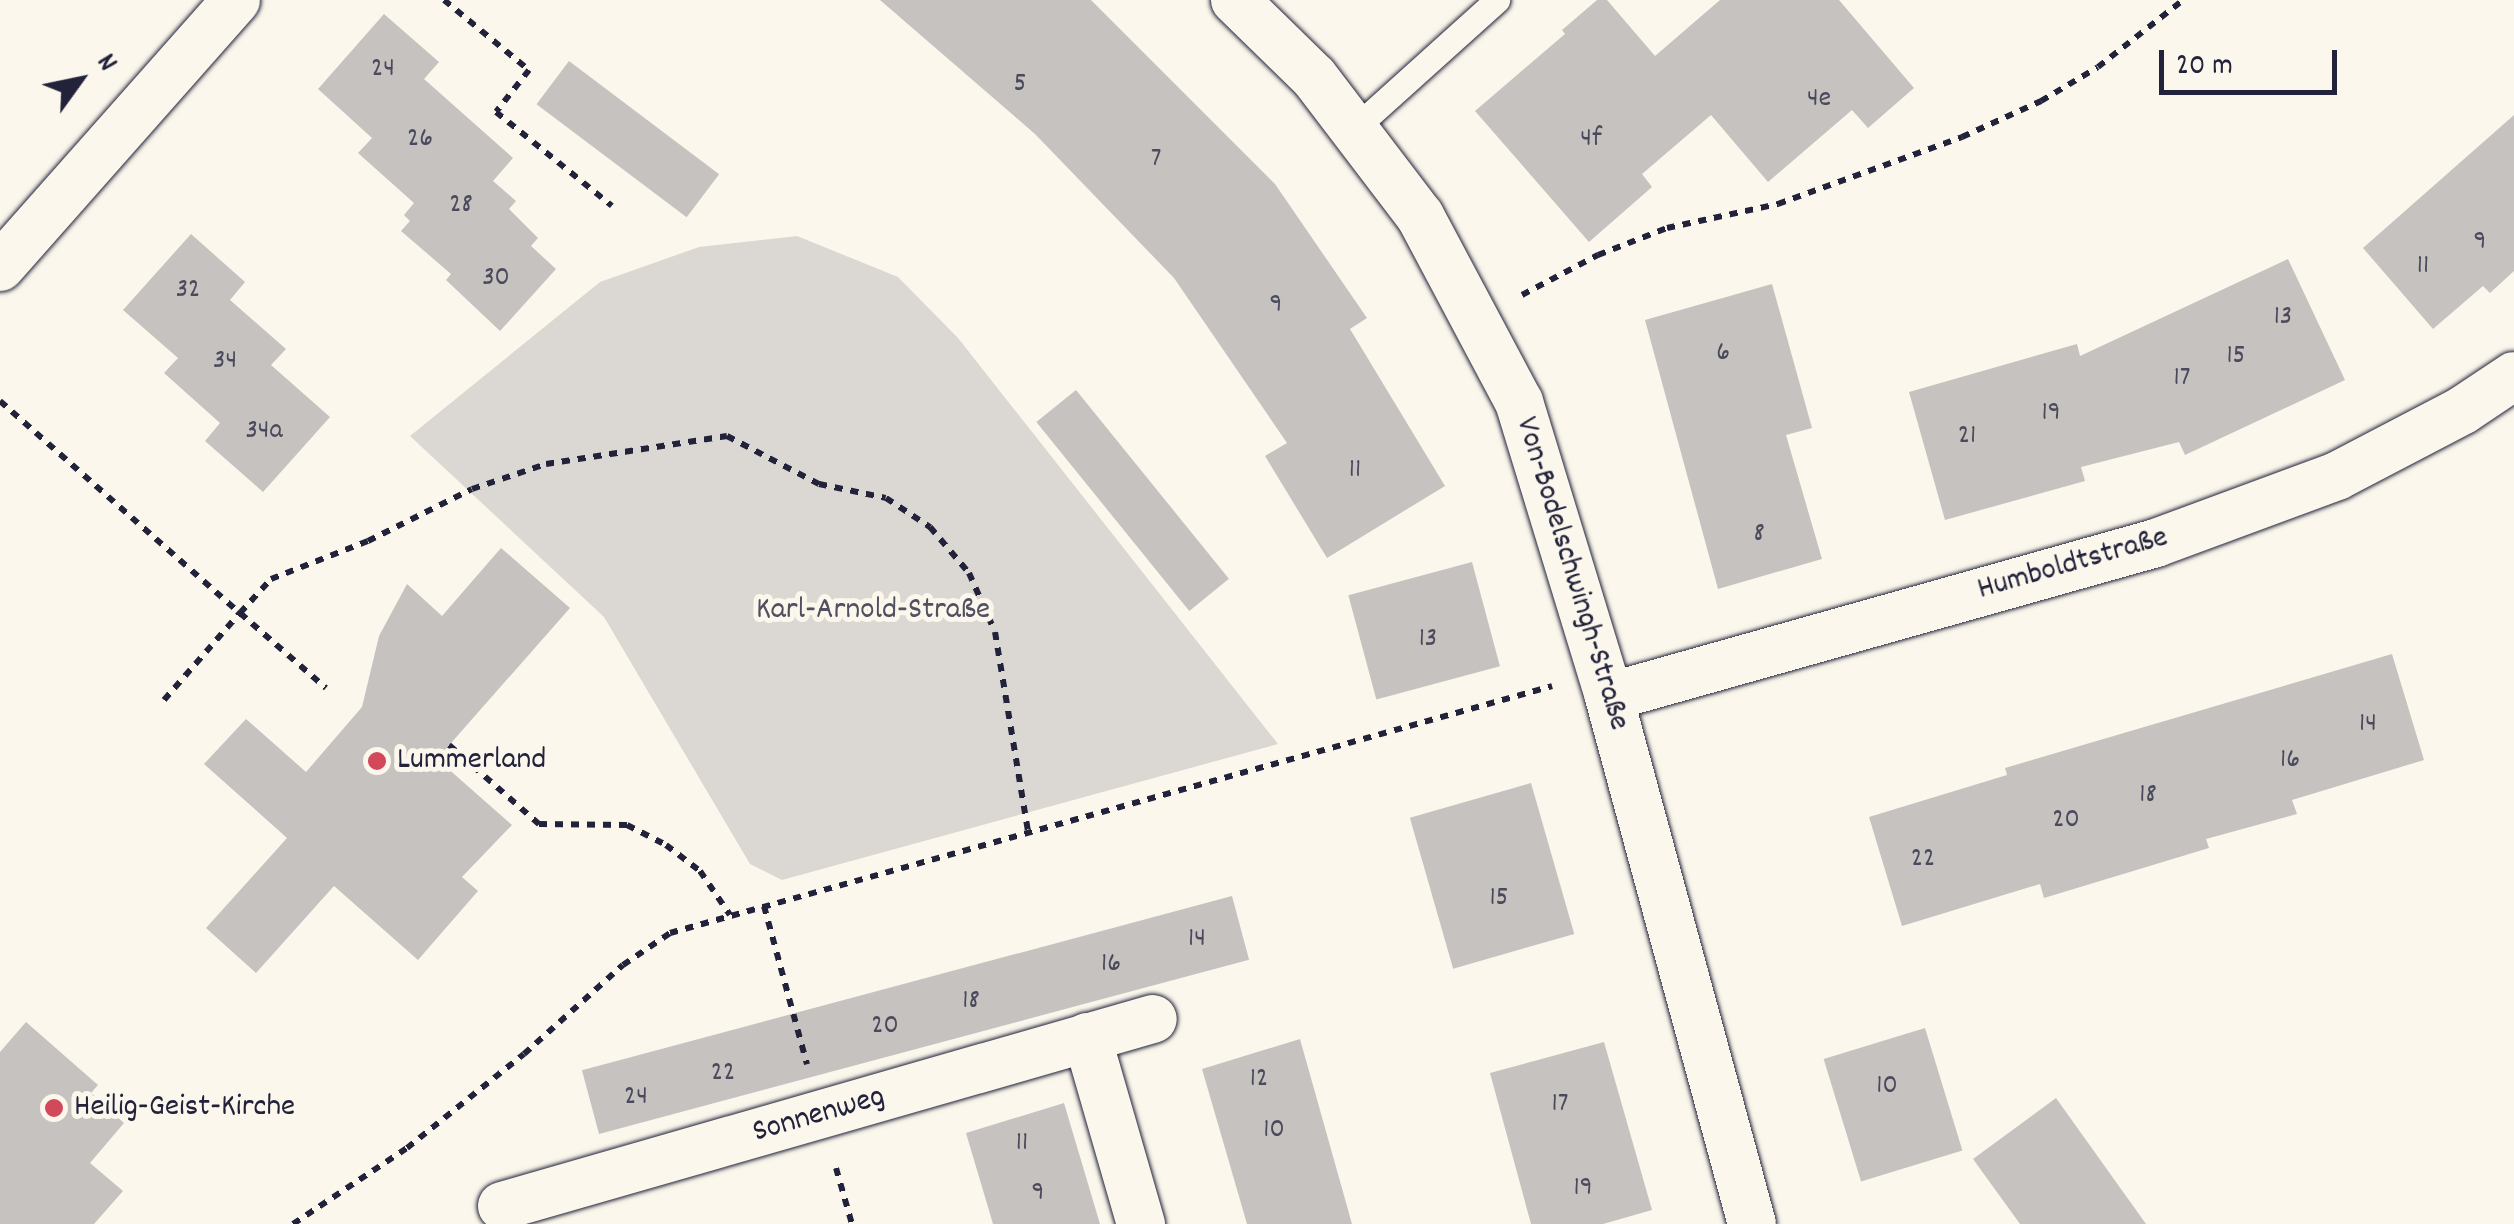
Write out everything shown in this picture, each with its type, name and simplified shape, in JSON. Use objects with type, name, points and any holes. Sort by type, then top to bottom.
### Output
[{"type":"street","points":[[0,267],[236,0]]},
{"type":"street","name":"Von-Bodelschwingh-Straße","points":[[1234,0],[1314,78],[1356,127],[1420,216],[1519,402],[1605,685],[1752,1224]]},
{"type":"street","name":"Humboldtstraße","points":[[1605,685],[2156,543],[2337,476],[2463,410],[2514,376]]},
{"type":"street","name":"Sonnenweg","points":[[502,1206],[554,1208],[1153,1018]]},
{"type":"street","points":[[1087,1038],[1141,1224]]},
{"type":"lane","points":[[1356,127],[1496,0]]},
{"type":"path","points":[[444,0],[529,70],[496,112],[612,206]]},
{"type":"path","points":[[1477,319],[1598,255],[1667,228],[1778,204],[1962,137],[2040,101],[2098,68],[2183,0]]},
{"type":"path","points":[[0,401],[326,688]]},
{"type":"path","points":[[164,700],[271,579],[368,541],[472,489],[546,464],[727,436],[819,484],[886,498],[930,527],[969,573],[995,632],[1028,832]]},
{"type":"path","points":[[293,1224],[462,1106],[644,948],[670,933],[1028,832],[1605,685]]},
{"type":"path","points":[[450,745],[539,824],[626,825],[666,845],[700,871],[730,915]]},
{"type":"green space","name":"Karl-Arnold-Straße","points":[[797,236],[898,277],[958,338],[1278,744],[782,880],[750,864],[604,617],[410,436],[600,282],[699,247]]},
{"type":"building","points":[[880,0],[1091,0],[1275,184],[1367,318],[1350,329],[1445,486],[1327,558],[1265,456],[1287,443],[1174,278],[1035,134]]},
{"type":"building","points":[[1597,0],[1607,0],[1655,56],[1720,0],[1839,0],[1914,88],[1868,128],[1852,110],[1768,182],[1711,115],[1642,174],[1652,187],[1589,242],[1475,111],[1565,34],[1562,30]]},
{"type":"building","points":[[384,14],[439,62],[424,79],[513,158],[493,181],[516,201],[509,209],[538,238],[531,246],[556,269],[500,331],[446,280],[451,274],[401,231],[410,221],[404,215],[414,203],[358,153],[372,138],[318,89]]},
{"type":"building","points":[[569,61],[719,174],[687,217],[537,104]]},
{"type":"building","points":[[2514,115],[2514,271],[2490,293],[2483,286],[2433,329],[2363,248]]},
{"type":"building","points":[[191,234],[245,282],[230,300],[286,349],[271,365],[330,417],[263,492],[205,441],[220,423],[164,373],[178,358],[123,310]]},
{"type":"building","points":[[2288,259],[2345,380],[2185,455],[2179,442],[2081,467],[2085,481],[1945,520],[1909,392],[2077,344],[2080,356]]},
{"type":"building","points":[[1772,284],[1812,428],[1786,435],[1822,559],[1718,589],[1645,320]]},
{"type":"building","points":[[1076,390],[1229,579],[1189,611],[1036,422]]},
{"type":"building","name":"Lummerland","points":[[501,548],[570,608],[437,759],[512,825],[462,877],[478,891],[418,960],[334,886],[256,973],[206,928],[287,838],[204,764],[246,719],[306,772],[362,707],[379,636],[407,584],[442,616]]},
{"type":"building","points":[[1472,562],[1500,666],[1376,699],[1348,595]]},
{"type":"building","points":[[2392,654],[2424,760],[2292,800],[2297,814],[2206,839],[2209,848],[2044,898],[2040,884],[1902,926],[1869,817],[2007,775],[2005,768]]},
{"type":"building","points":[[1531,783],[1574,934],[1453,969],[1410,818]]},
{"type":"building","points":[[1232,896],[1249,960],[599,1134],[582,1070]]},
{"type":"building","name":"Heilig-Geist-Kirche","points":[[26,1022],[98,1085],[91,1093],[124,1123],[90,1163],[123,1191],[94,1224],[0,1224],[0,1052]]},
{"type":"building","points":[[1925,1028],[1962,1150],[1861,1181],[1824,1059]]},
{"type":"building","points":[[1300,1039],[1352,1224],[1247,1224],[1202,1069]]},
{"type":"building","points":[[1604,1042],[1652,1210],[1603,1224],[1531,1224],[1490,1073]]},
{"type":"building","points":[[2056,1098],[2146,1224],[2020,1224],[1973,1159]]},
{"type":"building","points":[[1064,1103],[1100,1224],[993,1224],[966,1133]]},
{"type":"place","name":"Lummerland","points":[[377,761]]},
{"type":"place","name":"Heilig-Geist-Kirche","points":[[54,1108]]}]
